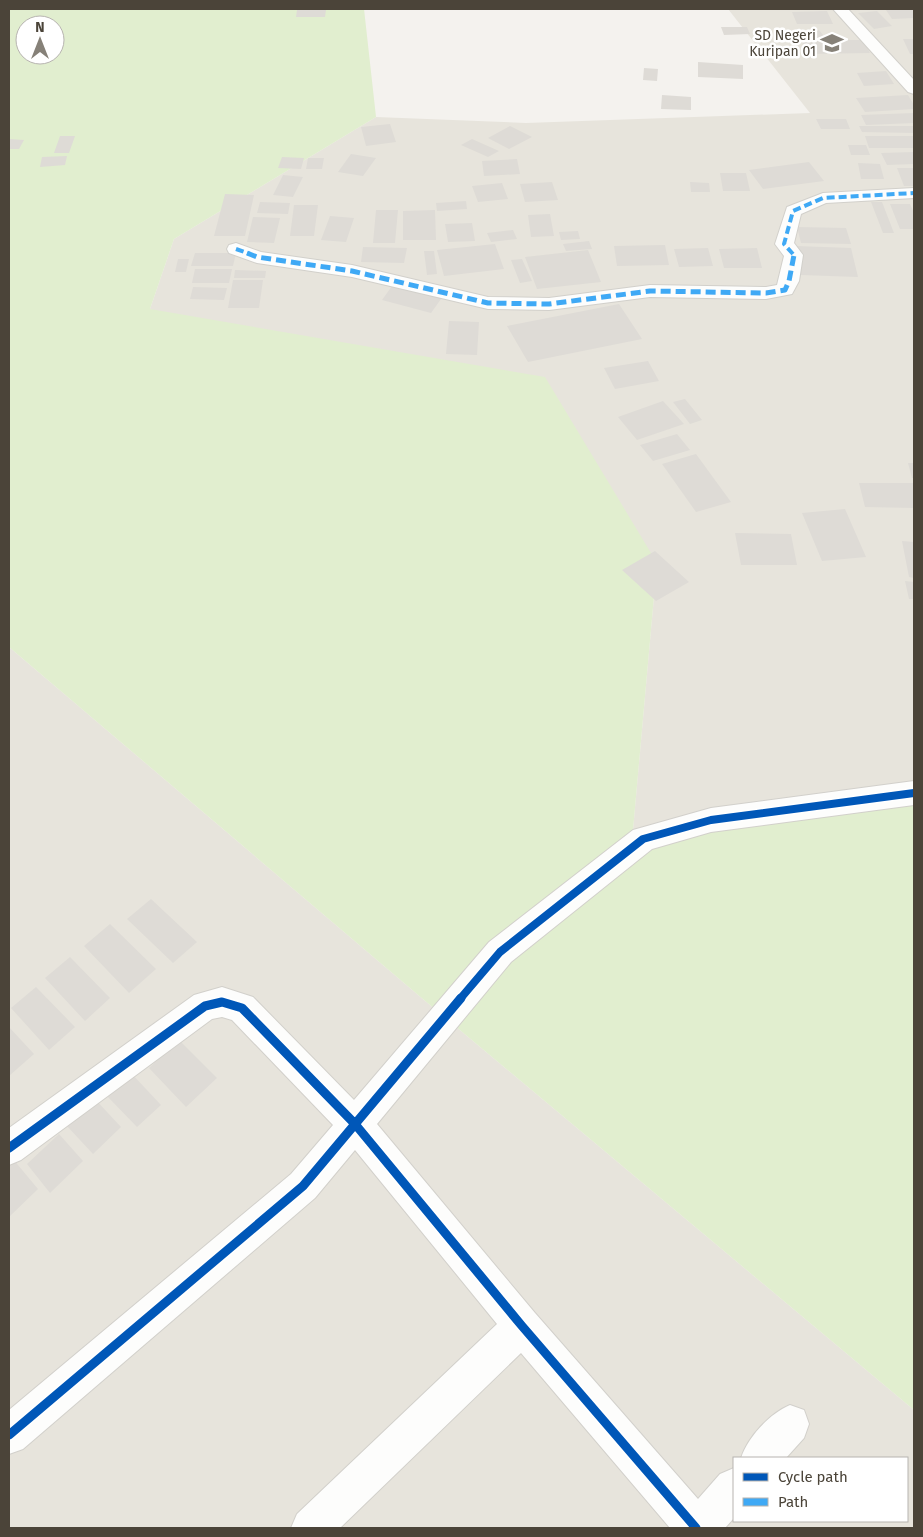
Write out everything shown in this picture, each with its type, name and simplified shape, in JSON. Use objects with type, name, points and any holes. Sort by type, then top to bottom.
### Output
[{"type":"street","points":[[840,9],[914,89]]},
{"type":"street","points":[[236,249],[258,257],[352,271],[488,303],[549,304],[650,291],[766,293],[785,290],[789,281],[794,255],[784,244],[793,211],[823,198],[914,193]]},
{"type":"street","points":[[9,1435],[303,1186],[500,952],[643,839],[711,820],[914,792]]},
{"type":"street","points":[[9,1148],[205,1006],[222,1002],[242,1008],[355,1124],[522,1326],[698,1528],[733,1489]]},
{"type":"street","points":[[311,1528],[522,1326]]},
{"type":"street","points":[[761,1457],[790,1424]]},
{"type":"shaded area","points":[[728,9],[914,9],[914,784],[633,830],[657,563],[150,309],[174,239],[376,117],[526,123],[810,113]]},
{"type":"shaded area","points":[[9,647],[424,1000],[914,1410],[914,1528],[9,1528]]},
{"type":"green space","points":[[9,9],[364,9],[376,117],[174,239],[150,309],[545,377],[657,563],[633,830],[914,784],[914,1410],[424,1000],[9,647]]},
{"type":"building","points":[[913,9],[914,18],[892,19],[886,10]]},
{"type":"building","points":[[297,10],[326,10],[325,17],[296,17]]},
{"type":"building","points":[[827,11],[833,24],[797,24],[792,12]]},
{"type":"building","points":[[877,11],[892,26],[874,29],[858,13]]},
{"type":"building","points":[[721,27],[747,27],[750,34],[724,35]]},
{"type":"building","points":[[797,30],[819,30],[827,40],[863,40],[870,53],[807,54]]},
{"type":"building","points":[[903,39],[914,39],[914,54],[910,54]]},
{"type":"building","points":[[698,62],[743,65],[743,79],[698,77]]},
{"type":"building","points":[[644,68],[658,69],[657,81],[643,80]]},
{"type":"building","points":[[886,71],[894,84],[864,86],[857,73]]},
{"type":"building","points":[[662,95],[691,97],[691,110],[661,109]]},
{"type":"building","points":[[908,95],[914,105],[914,109],[865,112],[856,98]]},
{"type":"building","points":[[914,113],[914,123],[866,125],[861,115]]},
{"type":"building","points":[[816,119],[846,119],[850,129],[821,129]]},
{"type":"building","points":[[390,124],[396,142],[366,146],[361,127]]},
{"type":"building","points":[[510,126],[532,137],[509,149],[488,138]]},
{"type":"building","points":[[859,126],[914,126],[914,133],[862,132]]},
{"type":"building","points":[[60,136],[75,136],[69,153],[54,153]]},
{"type":"building","points":[[865,136],[914,136],[914,148],[869,148]]},
{"type":"building","points":[[9,139],[24,140],[19,149],[9,149]]},
{"type":"building","points":[[472,139],[499,151],[488,157],[461,145]]},
{"type":"building","points":[[848,145],[866,145],[870,155],[851,155]]},
{"type":"building","points":[[914,152],[914,164],[887,165],[881,153]]},
{"type":"building","points":[[351,154],[376,158],[363,176],[338,172]]},
{"type":"building","points":[[67,156],[65,165],[40,167],[42,157]]},
{"type":"building","points":[[282,157],[304,158],[301,169],[278,168]]},
{"type":"building","points":[[308,158],[324,158],[322,169],[306,169]]},
{"type":"building","points":[[517,159],[520,174],[484,176],[482,161]]},
{"type":"building","points":[[809,162],[824,181],[763,189],[749,170]]},
{"type":"building","points":[[858,163],[880,164],[884,179],[861,179]]},
{"type":"building","points":[[897,168],[914,168],[914,186],[904,186]]},
{"type":"building","points":[[720,173],[746,173],[750,191],[723,191]]},
{"type":"building","points":[[283,175],[303,177],[293,197],[273,195]]},
{"type":"building","points":[[552,182],[558,200],[525,202],[520,184]]},
{"type":"building","points":[[690,182],[709,183],[710,192],[691,192]]},
{"type":"building","points":[[502,183],[508,199],[478,202],[472,186]]},
{"type":"building","points":[[225,194],[254,195],[245,236],[214,236]]},
{"type":"building","points":[[466,201],[467,209],[437,211],[436,203]]},
{"type":"building","points":[[260,202],[290,203],[288,214],[257,213]]},
{"type":"building","points":[[871,202],[882,202],[894,233],[883,233]]},
{"type":"building","points":[[890,204],[910,204],[914,213],[914,229],[900,229]]},
{"type":"building","points":[[294,205],[318,205],[314,236],[290,236]]},
{"type":"building","points":[[376,210],[398,210],[395,243],[373,243]]},
{"type":"building","points":[[435,210],[436,240],[403,240],[403,211]]},
{"type":"building","points":[[550,214],[554,236],[531,237],[528,215]]},
{"type":"building","points":[[330,216],[354,218],[346,242],[321,240]]},
{"type":"building","points":[[253,217],[280,218],[274,243],[247,242]]},
{"type":"building","points":[[472,223],[475,241],[448,242],[445,224]]},
{"type":"building","points":[[797,227],[846,228],[851,244],[801,243]]},
{"type":"building","points":[[513,230],[517,239],[491,242],[487,233]]},
{"type":"building","points":[[578,231],[580,239],[561,240],[559,232]]},
{"type":"building","points":[[589,241],[592,249],[566,251],[563,244]]},
{"type":"building","points":[[495,244],[504,269],[444,276],[437,250]]},
{"type":"building","points":[[665,245],[669,265],[617,266],[614,246]]},
{"type":"building","points":[[796,246],[851,248],[858,277],[801,275]]},
{"type":"building","points":[[363,247],[407,248],[404,263],[361,262]]},
{"type":"building","points":[[708,248],[713,266],[679,267],[674,249]]},
{"type":"building","points":[[757,248],[762,268],[724,268],[719,249]]},
{"type":"building","points":[[588,250],[601,282],[537,289],[525,257]]},
{"type":"building","points":[[424,251],[434,251],[437,274],[427,275]]},
{"type":"building","points":[[195,253],[236,253],[233,266],[191,266]]},
{"type":"building","points":[[178,259],[189,259],[186,272],[175,272]]},
{"type":"building","points":[[522,259],[532,281],[520,283],[511,260]]},
{"type":"building","points":[[195,269],[232,269],[229,283],[192,283]]},
{"type":"building","points":[[235,270],[266,271],[265,278],[234,278]]},
{"type":"building","points":[[397,279],[446,292],[431,313],[382,300]]},
{"type":"building","points":[[233,280],[263,280],[259,308],[228,308]]},
{"type":"building","points":[[193,287],[227,288],[224,300],[190,299]]},
{"type":"building","points":[[619,304],[642,339],[528,362],[507,326]]},
{"type":"building","points":[[449,321],[479,322],[477,355],[446,354]]},
{"type":"building","points":[[648,361],[659,381],[615,389],[604,368]]},
{"type":"building","points":[[685,399],[702,420],[690,424],[673,402]]},
{"type":"building","points":[[663,401],[684,424],[637,440],[618,417]]},
{"type":"building","points":[[677,434],[690,450],[653,461],[640,445]]},
{"type":"building","points":[[696,454],[731,502],[696,512],[662,464]]},
{"type":"building","points":[[908,463],[914,463],[914,478],[912,478]]},
{"type":"building","points":[[859,483],[914,483],[914,508],[865,507]]},
{"type":"building","points":[[845,509],[866,557],[822,561],[802,513]]},
{"type":"building","points":[[735,533],[791,534],[797,565],[741,565]]},
{"type":"building","points":[[902,541],[914,542],[914,578],[909,577]]},
{"type":"building","points":[[655,551],[689,582],[656,601],[622,570]]},
{"type":"building","points":[[905,581],[914,582],[914,599],[909,599]]},
{"type":"building","points":[[151,899],[197,942],[173,963],[127,919]]},
{"type":"building","points":[[110,924],[156,969],[129,993],[84,946]]},
{"type":"building","points":[[70,957],[110,998],[85,1021],[45,978]]},
{"type":"building","points":[[36,987],[75,1027],[49,1050],[11,1008]]},
{"type":"building","points":[[9,1027],[34,1054],[9,1076]]},
{"type":"building","points":[[179,1040],[217,1078],[186,1107],[149,1068]]},
{"type":"building","points":[[131,1073],[161,1105],[137,1127],[106,1095]]},
{"type":"building","points":[[94,1098],[121,1127],[93,1154],[66,1125]]},
{"type":"building","points":[[59,1134],[83,1161],[50,1193],[27,1164]]},
{"type":"building","points":[[13,1159],[38,1189],[9,1217],[9,1163]]},
{"type":"marked path","points":[[236,249],[257,257],[352,271],[488,303],[549,304],[650,291],[766,293],[785,290],[789,281],[794,255],[784,244],[793,211],[823,198],[914,193]]},
{"type":"cycle path","points":[[9,1435],[303,1186],[500,952],[643,839],[711,820],[914,793]]},
{"type":"cycle path","points":[[9,1148],[205,1006],[222,1002],[242,1008],[355,1124],[522,1326],[696,1528]]},
{"type":"place","name":"SD Negeri Kuripan 01","points":[[832,43]]}]
